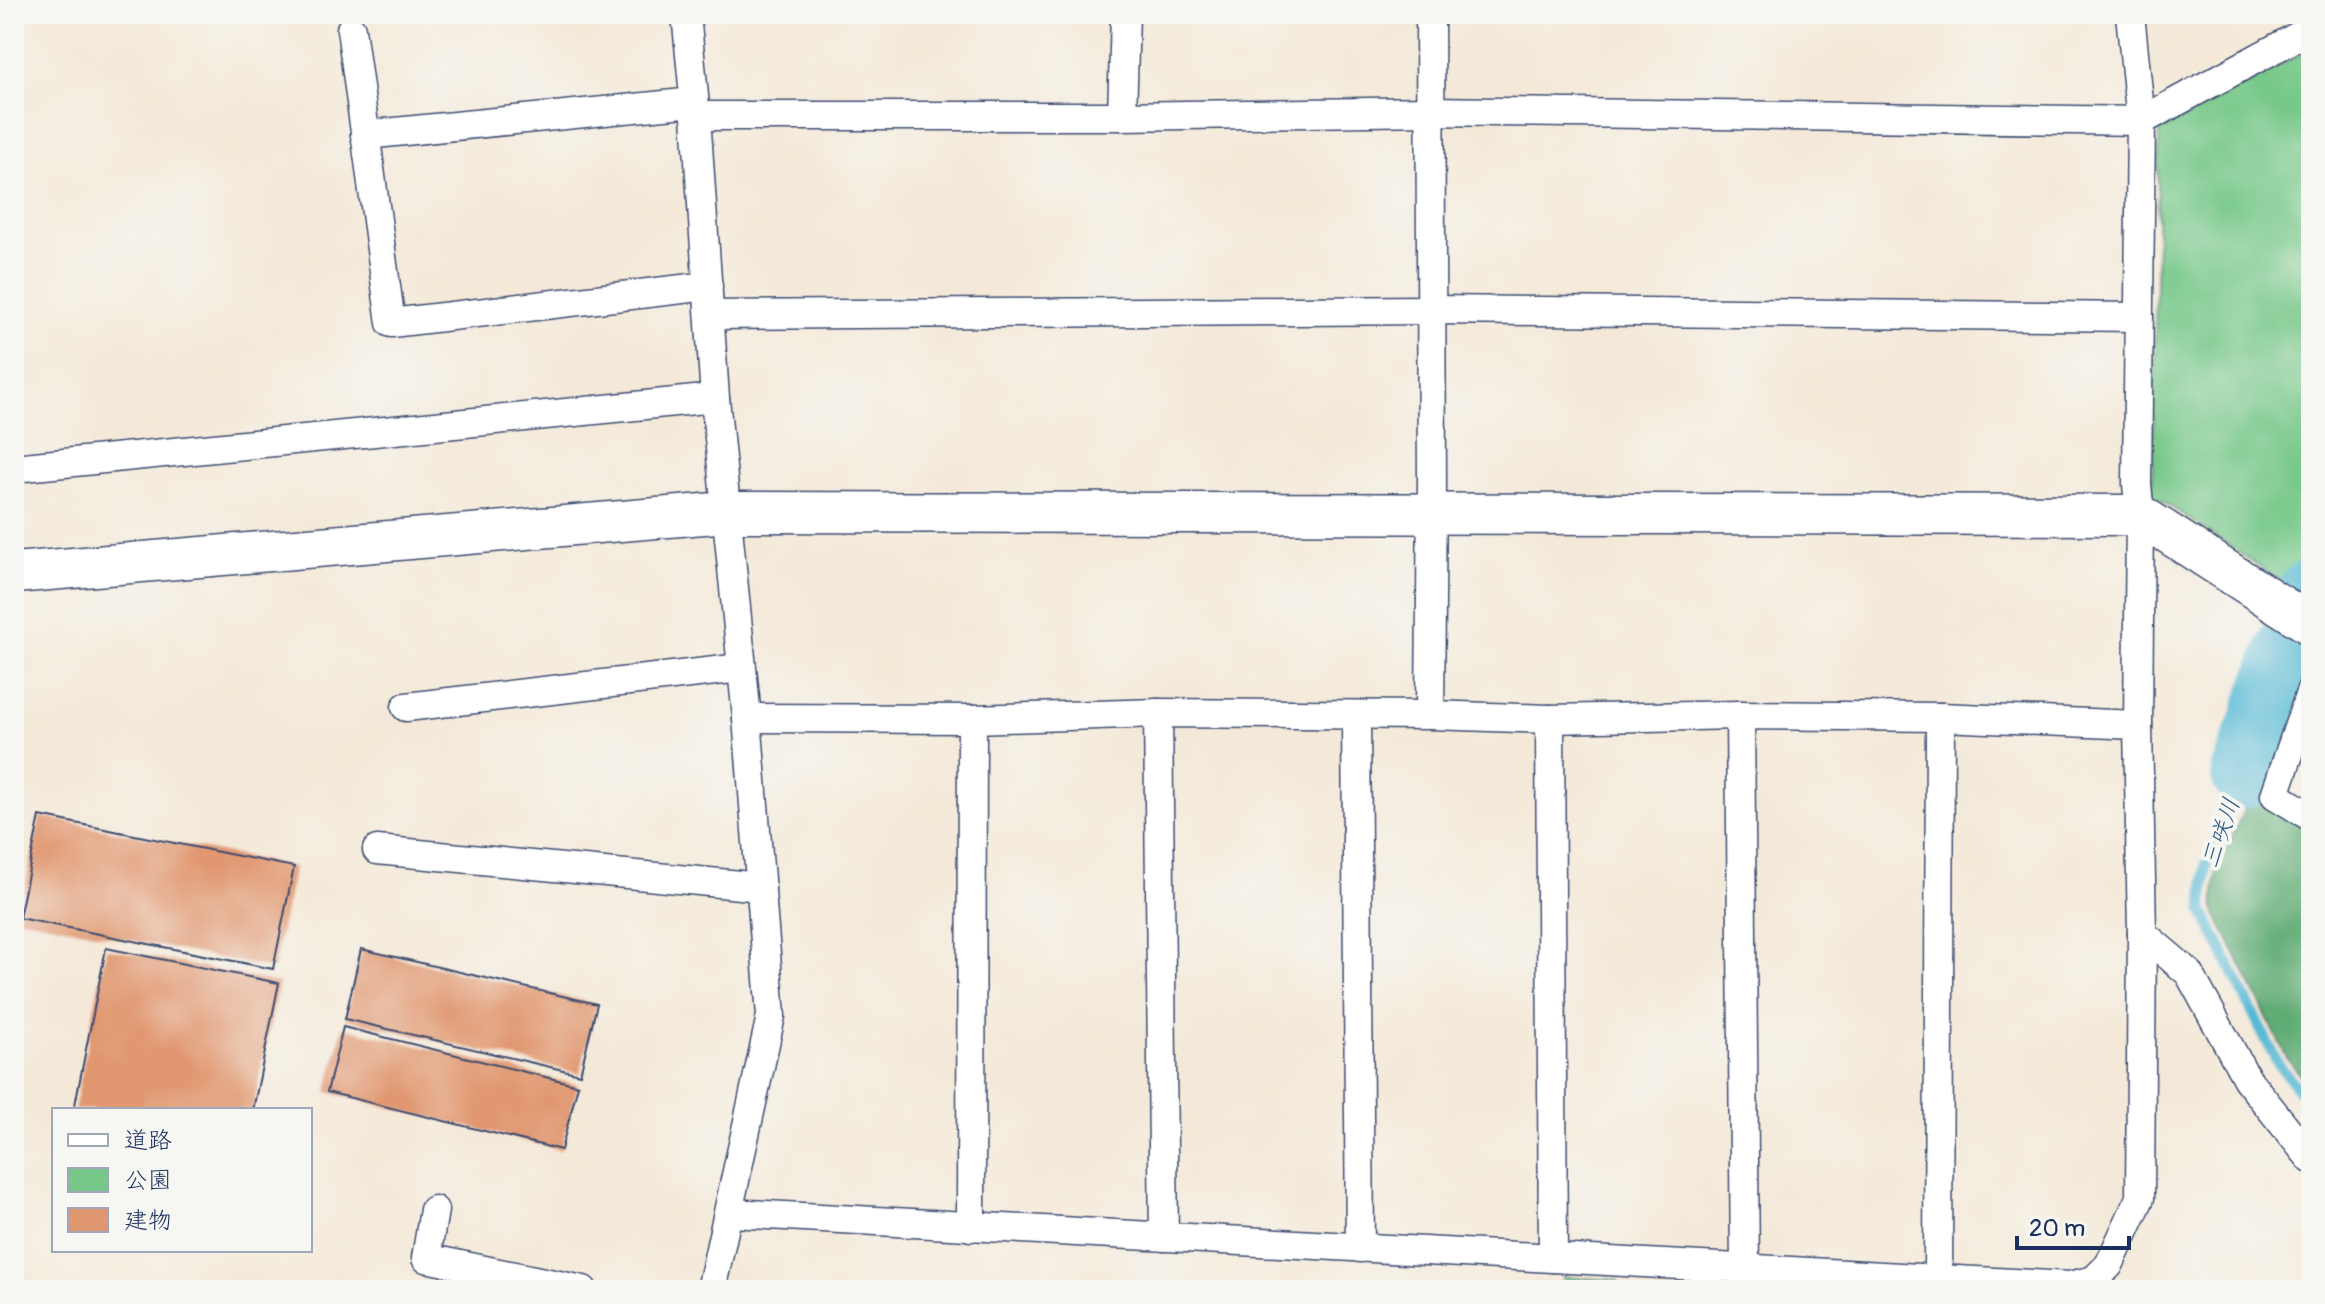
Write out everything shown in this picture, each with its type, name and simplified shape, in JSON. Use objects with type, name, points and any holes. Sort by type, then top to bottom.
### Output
[{"type":"street","points":[[686,14],[715,398],[747,718],[771,1016],[711,1290]]},
{"type":"street","points":[[1122,116],[1125,14]]},
{"type":"street","points":[[1430,14],[1430,715]]},
{"type":"street","points":[[730,1213],[1745,1269],[1870,1283],[1938,1279],[2096,1285],[2109,1265],[2140,1198],[2142,933],[2138,725],[2140,515],[2137,484],[2141,121],[2130,14]]},
{"type":"street","points":[[351,29],[391,323],[708,286]]},
{"type":"street","points":[[365,135],[695,109],[1122,116],[1429,111],[2141,121],[2311,29]]},
{"type":"street","points":[[710,315],[1429,310],[2139,317]]},
{"type":"street","points":[[14,468],[715,398]]},
{"type":"street","points":[[14,573],[727,512],[2140,515],[2303,620]]},
{"type":"street","points":[[406,707],[741,668]]},
{"type":"street","points":[[2311,690],[2275,795],[2311,817]]},
{"type":"street","points":[[747,718],[972,719],[1158,713],[1550,719],[1740,715],[1940,717],[2138,725]]},
{"type":"street","points":[[1158,713],[1164,1237]]},
{"type":"street","points":[[1740,715],[1745,1269]]},
{"type":"street","points":[[1356,716],[1360,1248]]},
{"type":"street","points":[[1938,1279],[1940,717]]},
{"type":"street","points":[[971,1227],[972,719]]},
{"type":"street","points":[[1550,719],[1553,1258]]},
{"type":"street","points":[[377,850],[761,887]]},
{"type":"street","points":[[2142,933],[2189,973],[2247,1079],[2311,1159]]},
{"type":"street","points":[[434,1210],[426,1258],[583,1290]]},
{"type":"green space","points":[[2311,48],[2311,568],[2302,595],[2152,494],[2159,131]]},
{"type":"green space","points":[[2252,793],[2311,831],[2311,1088],[2287,1058],[2214,910],[2216,871]]},
{"type":"green space","points":[[1563,1277],[1618,1280],[1618,1290],[1562,1290]]},
{"type":"building","points":[[40,816],[294,867],[273,969],[19,918]]},
{"type":"building","points":[[106,948],[279,983],[253,1108],[74,1108]]},
{"type":"building","points":[[361,949],[597,1004],[580,1074],[345,1019]]},
{"type":"building","points":[[343,1027],[578,1085],[561,1150],[327,1092]]},
{"type":"waterway","name":"三咲川","points":[[2245,774],[2311,593]]},
{"type":"waterway","name":"三咲川","points":[[2245,774],[2206,865],[2203,911],[2277,1062],[2311,1106]]}]
